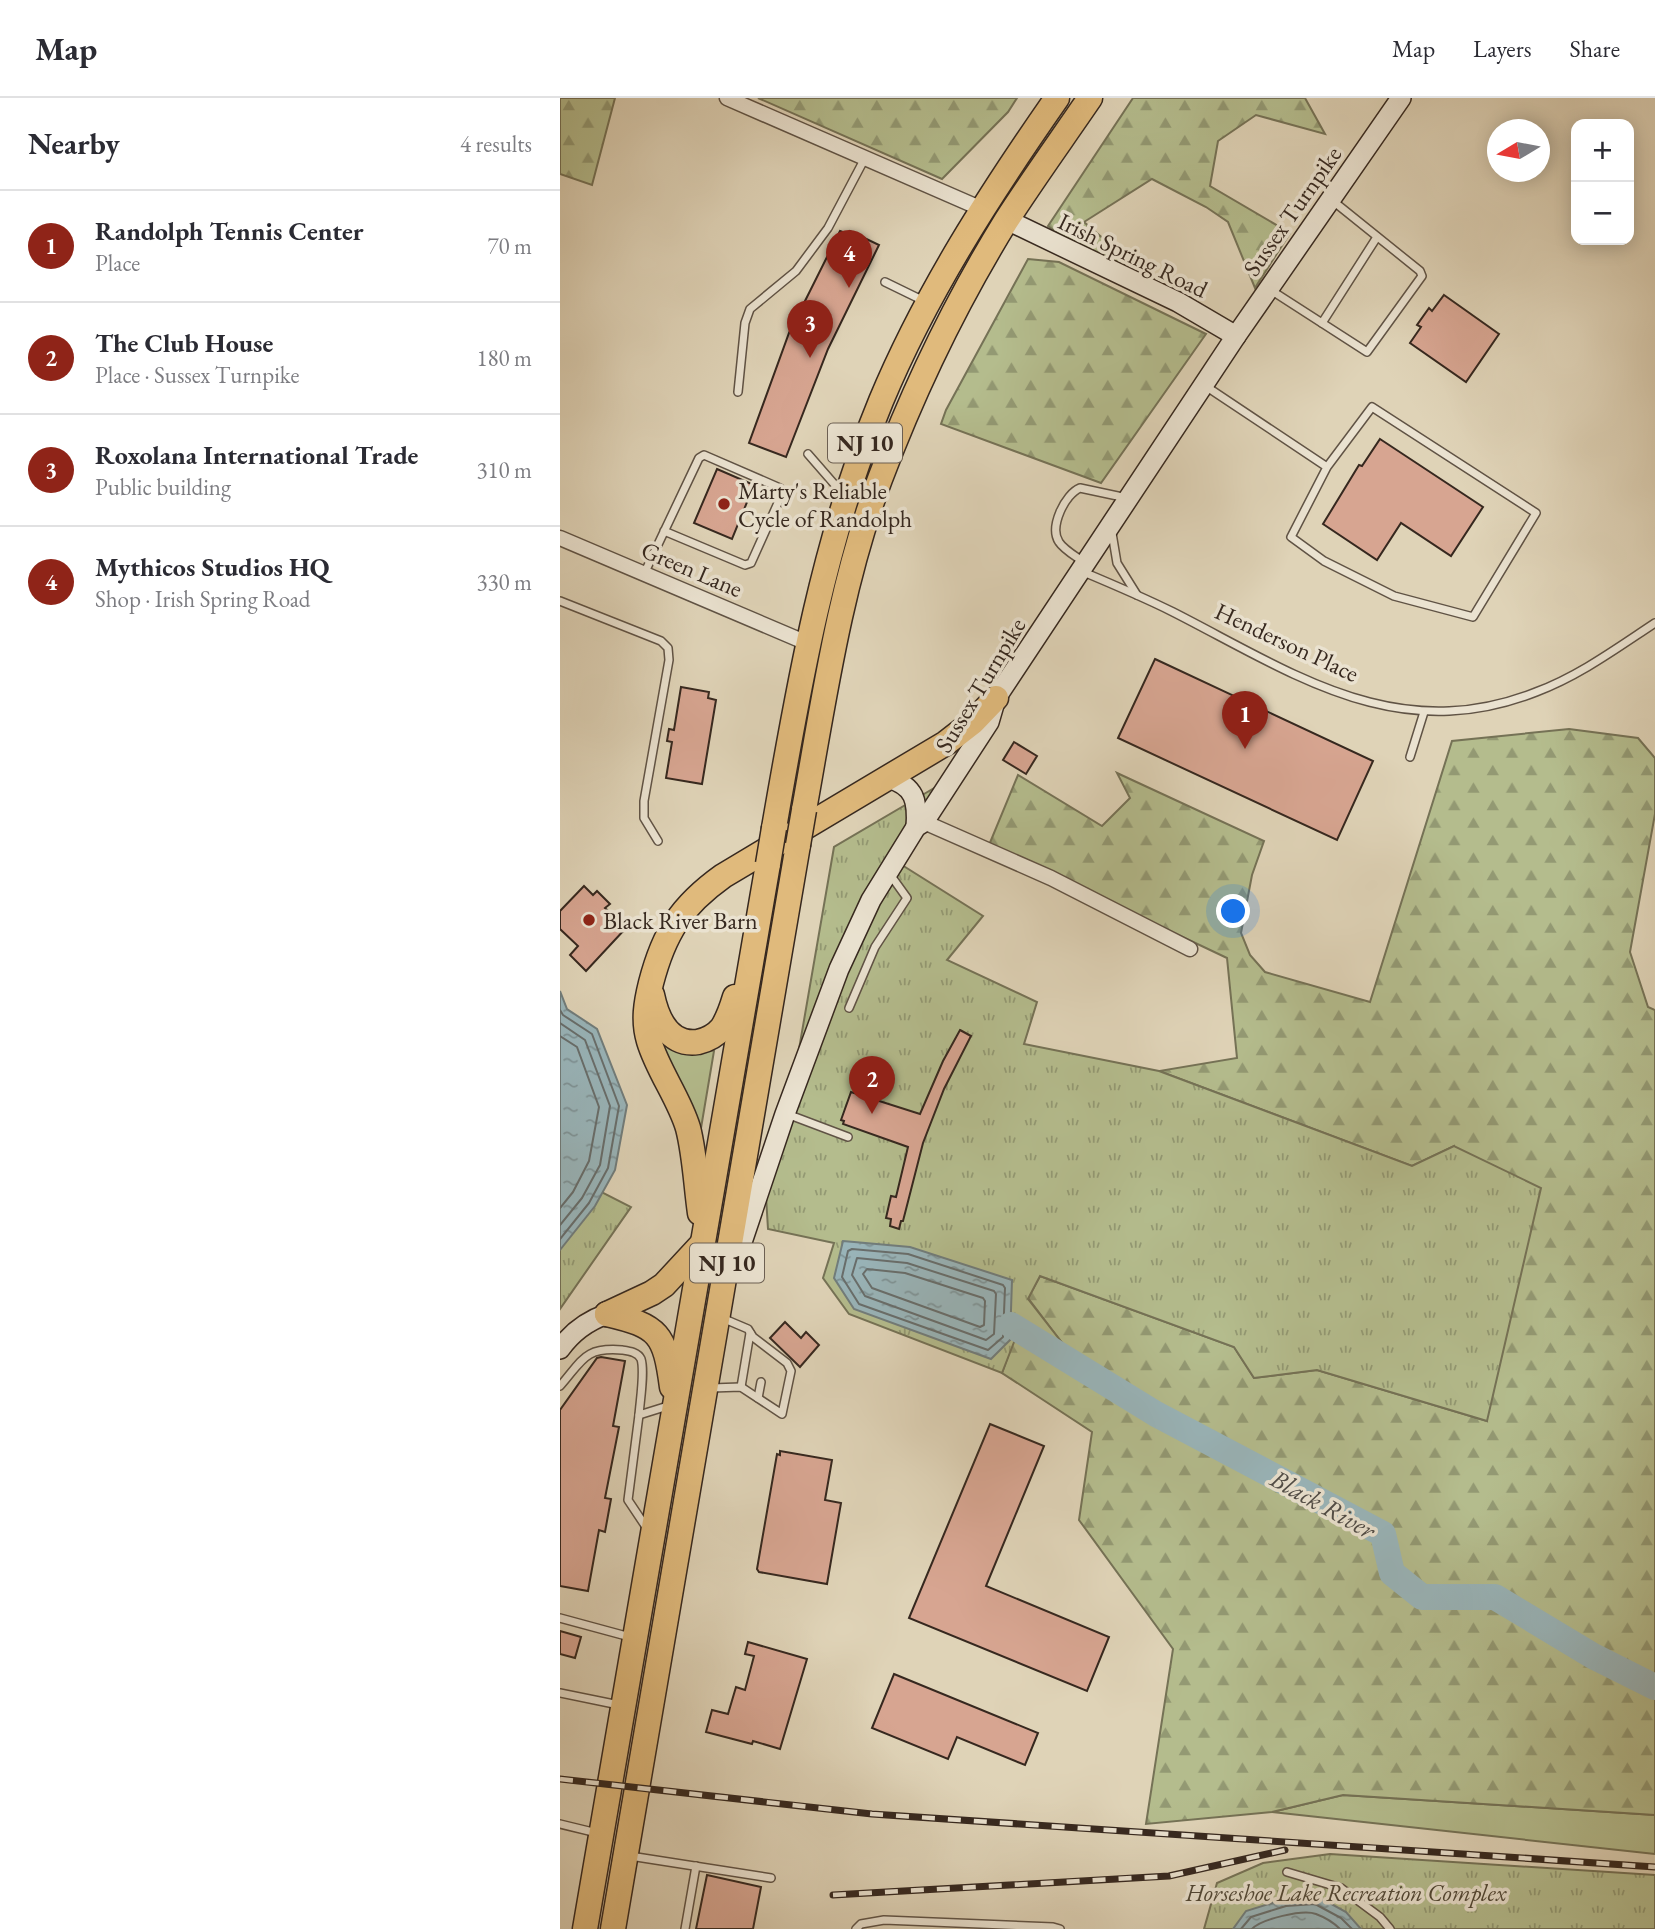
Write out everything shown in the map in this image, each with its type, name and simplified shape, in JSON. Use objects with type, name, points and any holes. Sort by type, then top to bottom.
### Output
[{"type":"highway","name":"NJ 10","points":[[585,1929],[774,828],[820,584],[845,497],[880,402],[928,303],[982,209],[1057,98]]},
{"type":"highway","name":"NJ 10","points":[[613,1929],[804,810],[840,619],[880,481],[930,363],[1007,220],[1090,98]]},
{"type":"highway","points":[[607,1314],[664,1285],[703,1242],[688,1129],[652,1051],[646,1025],[646,1005],[664,942],[692,900],[723,876],[946,743],[973,722],[996,698]]},
{"type":"highway","points":[[652,980],[654,1004],[663,1026],[683,1041],[703,1041],[715,1034],[725,1022],[754,947]]},
{"type":"highway","points":[[607,1314],[645,1324],[660,1339],[670,1370],[675,1404]]},
{"type":"main road","name":"Sussex Turnpike","points":[[719,1313],[785,1114],[843,958],[871,900],[989,722],[996,698],[1112,522],[1268,289],[1401,98]]},
{"type":"main road","name":"Irish Spring Road","points":[[1007,220],[1178,302],[1236,336]]},
{"type":"main road","points":[[888,778],[899,781],[914,797],[920,825]]},
{"type":"main road","points":[[560,1349],[584,1324],[607,1314]]},
{"type":"street","points":[[727,98],[982,209]]},
{"type":"street","name":"Green Lane","points":[[560,537],[807,643]]},
{"type":"street","points":[[920,825],[1051,878],[1191,949]]},
{"type":"lane","points":[[738,392],[745,323],[750,309],[796,271],[828,228],[865,158]]},
{"type":"lane","points":[[1268,289],[1367,352],[1422,276],[1420,271],[1330,199]]},
{"type":"lane","points":[[1322,323],[1377,237]]},
{"type":"lane","points":[[885,282],[928,303]]},
{"type":"lane","points":[[1203,385],[1327,467]]},
{"type":"lane","points":[[1372,407],[1536,513],[1473,617],[1394,596],[1324,561],[1291,537],[1327,467],[1372,407]]},
{"type":"lane","points":[[808,454],[845,497]]},
{"type":"lane","points":[[644,574],[664,531],[699,458],[704,455],[780,488],[782,494],[751,563],[745,565],[664,531]]},
{"type":"lane","name":"Henderson Place","points":[[1128,498],[1080,488],[1073,491],[1057,526],[1059,544],[1083,567],[1137,595],[1324,689],[1370,703],[1424,712],[1492,705],[1537,692],[1561,681],[1655,623]]},
{"type":"lane","points":[[1112,522],[1113,553],[1137,595]]},
{"type":"lane","points":[[560,601],[661,641],[668,649],[669,660],[644,801],[644,818],[657,841]]},
{"type":"lane","points":[[1410,757],[1424,712]]},
{"type":"lane","points":[[849,1008],[875,947],[907,898],[889,873]]},
{"type":"lane","points":[[785,1114],[848,1137]]},
{"type":"lane","points":[[706,1388],[741,1387],[782,1414],[791,1371],[787,1363],[748,1329],[719,1313]]},
{"type":"lane","points":[[741,1387],[750,1332]]},
{"type":"lane","points":[[766,1359],[768,1349]]},
{"type":"lane","points":[[560,1386],[595,1350],[635,1352],[640,1357],[639,1415],[628,1500],[652,1535]]},
{"type":"lane","points":[[758,1398],[761,1382]]},
{"type":"lane","points":[[639,1415],[675,1404]]},
{"type":"lane","points":[[560,1618],[635,1638]]},
{"type":"lane","points":[[560,1693],[623,1706]]},
{"type":"lane","points":[[560,1825],[601,1834]]},
{"type":"lane","points":[[626,1855],[771,1878]]},
{"type":"lane","points":[[685,1929],[696,1867]]},
{"type":"lane","points":[[1287,1872],[1341,1888],[1380,1917],[1390,1929]]},
{"type":"lane","points":[[856,1929],[861,1924],[884,1920],[1060,1929]]},
{"type":"green space","points":[[560,98],[615,98],[592,185],[560,174]]},
{"type":"green space","points":[[758,98],[1017,98],[1008,112],[942,179]]},
{"type":"green space","points":[[1133,98],[1305,98],[1325,134],[1256,115],[1218,141],[1210,186],[1290,233],[1255,288],[1228,222],[1206,207],[1152,179],[1084,222],[1148,277],[1068,241],[1048,226]]},
{"type":"green space","points":[[1028,259],[1059,262],[1206,334],[1101,483],[941,424],[946,410]]},
{"type":"green space","points":[[1569,729],[1638,738],[1655,758],[1655,814],[1630,952],[1648,1007],[1655,1010],[1655,1815],[1343,1795],[1272,1812],[1146,1824],[1173,1649],[1079,1520],[1092,1432],[1002,1373],[1015,1337],[1062,1343],[1028,1298],[1040,1276],[1234,1347],[1254,1378],[1317,1370],[1487,1421],[1454,1146],[1412,1166],[1159,1071],[1237,1058],[1227,958],[989,845],[1018,775],[1102,826],[1130,798],[1117,773],[1264,841],[1252,875],[1241,933],[1250,955],[1265,972],[1370,1002],[1452,741]]},
{"type":"green space","points":[[941,784],[894,860],[983,916],[947,960],[1037,1002],[1024,1044],[1159,1071],[1412,1166],[1454,1146],[1541,1188],[1487,1421],[1317,1370],[1254,1378],[1234,1347],[1040,1276],[1028,1299],[1063,1344],[1016,1337],[1002,1373],[849,1314],[823,1278],[834,1243],[768,1229],[766,1196],[794,1078],[834,847]]},
{"type":"green space","points":[[656,1032],[714,1051],[699,1140]]},
{"type":"green space","points":[[560,1171],[631,1207],[560,1309]]},
{"type":"green space","points":[[1343,1795],[1655,1815],[1655,1854],[1272,1812]]},
{"type":"green space","name":"Horseshoe Lake Recreation Complex","points":[[1330,1854],[1655,1875],[1655,1929],[1204,1929],[1217,1883],[1263,1863]]},
{"type":"water","points":[[560,991],[567,1009],[597,1029],[627,1105],[615,1170],[595,1206],[560,1250]]},
{"type":"water","points":[[843,1241],[910,1247],[1012,1280],[1010,1340],[991,1359],[854,1309],[834,1278]]},
{"type":"water","points":[[1317,1896],[1346,1912],[1361,1929],[1233,1929],[1246,1911],[1285,1899]]},
{"type":"building","points":[[840,231],[848,234],[850,231],[879,245],[828,349],[786,457],[749,443],[789,333]]},
{"type":"building","points":[[1444,295],[1499,334],[1466,382],[1410,343],[1421,327],[1417,325],[1429,308],[1432,311]]},
{"type":"building","points":[[1380,439],[1483,507],[1451,556],[1401,523],[1377,560],[1323,524],[1359,465],[1362,466]]},
{"type":"building","name":"Marty's Reliable Cycle of Randolph","points":[[717,469],[754,485],[732,539],[694,523]]},
{"type":"building","points":[[1155,659],[1373,761],[1337,840],[1118,738]]},
{"type":"building","points":[[681,687],[709,692],[708,698],[716,700],[702,784],[666,778],[672,742],[667,741],[669,729],[674,730]]},
{"type":"building","points":[[1014,742],[1037,756],[1026,774],[1003,760]]},
{"type":"building","name":"Black River Barn","points":[[584,886],[593,895],[597,891],[610,904],[605,908],[626,928],[586,971],[570,955],[578,946],[560,929],[560,911]]},
{"type":"building","points":[[960,1030],[971,1036],[944,1089],[923,1143],[899,1229],[890,1226],[891,1219],[886,1218],[891,1196],[896,1197],[908,1147],[843,1124],[844,1121],[841,1120],[851,1092],[920,1114]]},
{"type":"building","points":[[785,1322],[801,1338],[806,1332],[819,1345],[800,1367],[770,1338]]},
{"type":"building","points":[[597,1358],[625,1361],[613,1426],[619,1427],[605,1498],[611,1499],[605,1532],[599,1530],[588,1591],[560,1586],[560,1410]]},
{"type":"building","points":[[990,1424],[1044,1446],[986,1586],[1109,1637],[1087,1691],[909,1618]]},
{"type":"building","points":[[780,1451],[832,1460],[825,1500],[841,1503],[827,1584],[759,1572],[757,1569],[777,1454],[780,1455]]},
{"type":"building","points":[[560,1631],[581,1637],[575,1658],[560,1654]]},
{"type":"building","points":[[748,1642],[807,1659],[780,1749],[706,1732],[712,1710],[728,1714],[736,1687],[745,1690],[754,1656],[745,1654]]},
{"type":"building","points":[[894,1674],[1038,1733],[1025,1765],[957,1737],[948,1759],[872,1728]]},
{"type":"building","points":[[707,1875],[761,1887],[753,1929],[696,1929]]},
{"type":"waterway","name":"Black River","points":[[1011,1325],[1156,1414],[1383,1534],[1392,1573],[1422,1597],[1495,1597],[1593,1656],[1655,1687]]},
{"type":"railway","points":[[560,1779],[872,1814],[1655,1867]]},
{"type":"railway","points":[[833,1895],[1169,1876],[1285,1850]]},
{"type":"place","name":"Mythicos Studios HQ","points":[[849,288]]},
{"type":"place","name":"Roxolana International Trade","points":[[810,358]]},
{"type":"place","name":"Marty's Reliable Cycle of Randolph","points":[[724,504]]},
{"type":"place","name":"Randolph Tennis Center","points":[[1245,749]]},
{"type":"place","name":"Black River Barn","points":[[589,920]]},
{"type":"place","name":"The Club House","points":[[872,1114]]}]
